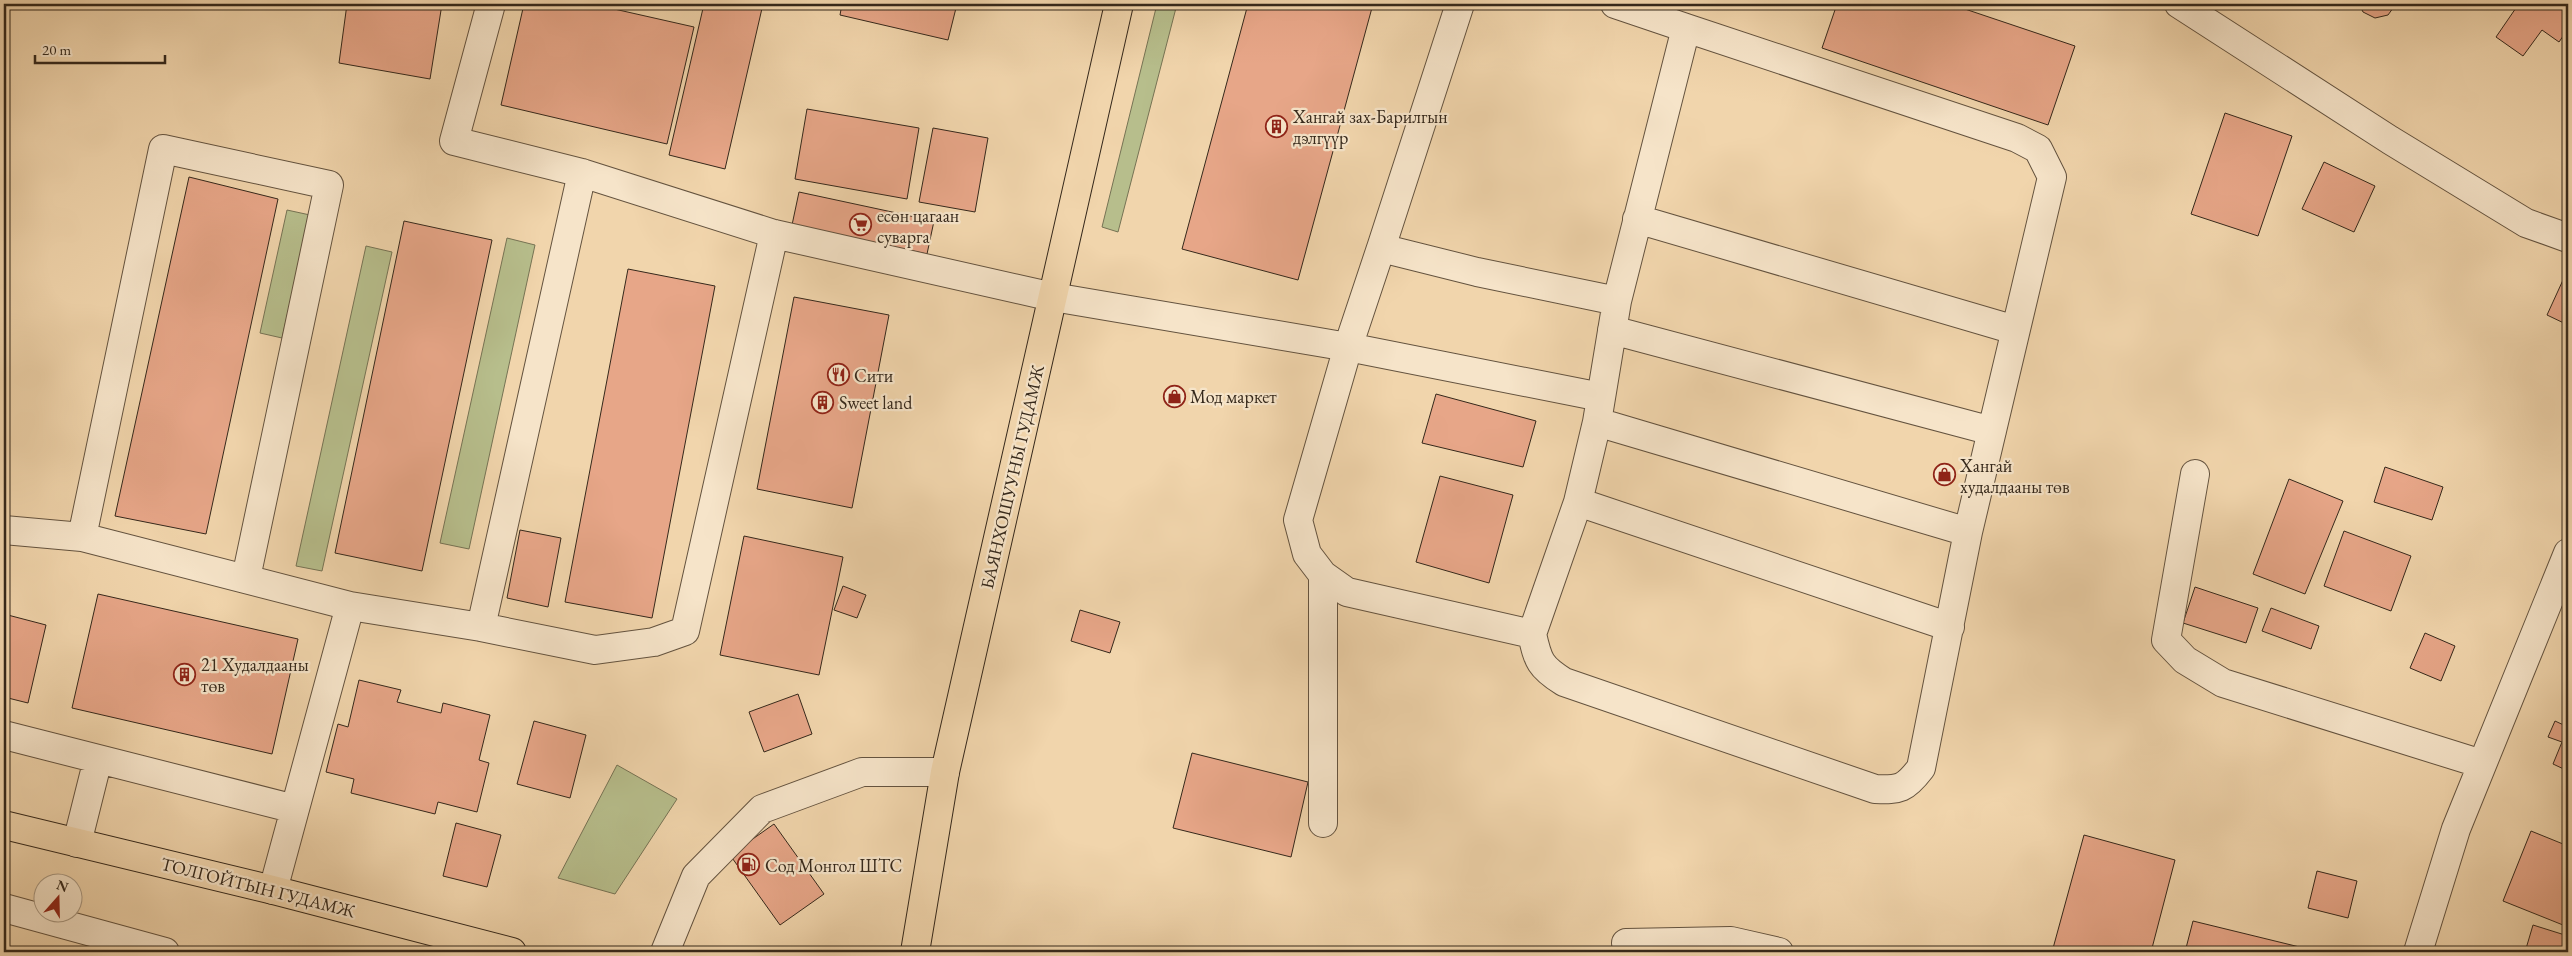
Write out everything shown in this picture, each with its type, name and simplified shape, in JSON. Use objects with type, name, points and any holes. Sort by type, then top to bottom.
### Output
[{"type":"main road","name":"БАЯНХОШУУНЫ ГУДАМЖ","points":[[916,952],[945,772],[1120,4]]},
{"type":"main road","name":"ТОЛГОЙТЫН ГУДАМЖ","points":[[4,825],[273,890],[512,952]]},
{"type":"street","points":[[491,4],[454,141],[582,173],[774,234],[1053,297],[1348,347],[1599,409],[1968,532]]},
{"type":"street","points":[[1460,4],[1348,347],[1298,520],[1306,554],[1323,575],[1347,592],[1532,634]]},
{"type":"street","points":[[1616,4],[2017,138],[2038,149],[2052,177],[1968,532],[1921,768],[1909,784],[1895,790],[1875,788],[1564,682],[1545,670],[1537,656],[1532,634],[1578,502],[1599,409],[1617,301],[1686,28]]},
{"type":"street","points":[[2179,4],[2390,140],[2526,223],[2568,238]]},
{"type":"street","points":[[82,537],[163,149],[330,185],[246,578]]},
{"type":"street","points":[[481,627],[582,173]]},
{"type":"street","points":[[1637,219],[2016,330]]},
{"type":"street","points":[[4,530],[82,537],[350,606],[481,627],[595,650],[654,642],[685,631],[774,234]]},
{"type":"street","points":[[1381,248],[1477,272],[1617,301]]},
{"type":"street","points":[[1612,330],[1992,431]]},
{"type":"street","points":[[2196,474],[2166,640],[2185,660],[2224,683],[2482,764]]},
{"type":"street","points":[[1578,502],[1950,627]]},
{"type":"street","points":[[2418,952],[2456,829],[2568,554]]},
{"type":"street","points":[[1323,575],[1323,823]]},
{"type":"street","points":[[273,890],[350,606]]},
{"type":"street","points":[[4,735],[295,809]]},
{"type":"street","points":[[77,843],[98,759]]},
{"type":"street","points":[[666,952],[696,876],[762,809],[862,772],[945,772]]},
{"type":"street","points":[[4,908],[165,952]]},
{"type":"street","points":[[1626,943],[1731,941],[1779,952]]},
{"type":"green space","points":[[1157,4],[1177,4],[1118,232],[1102,227]]},
{"type":"green space","points":[[287,210],[310,215],[282,338],[260,333]]},
{"type":"green space","points":[[507,238],[535,245],[469,549],[440,543]]},
{"type":"green space","points":[[366,246],[392,252],[322,571],[296,566]]},
{"type":"green space","points":[[617,765],[677,799],[615,894],[558,878]]},
{"type":"building","points":[[347,4],[442,4],[430,79],[339,63]]},
{"type":"building","points":[[524,4],[592,4],[694,27],[667,144],[501,105]]},
{"type":"building","points":[[704,4],[763,4],[725,169],[669,155]]},
{"type":"building","points":[[842,4],[957,4],[948,40],[840,15]]},
{"type":"building","name":"Хангай зах-Барилгын дэлгүүр","points":[[1248,4],[1373,4],[1298,280],[1182,249]]},
{"type":"building","points":[[1837,4],[1950,4],[2075,46],[2048,125],[1822,48]]},
{"type":"building","points":[[2359,4],[2396,4],[2388,15],[2375,18],[2363,12]]},
{"type":"building","points":[[2517,4],[2568,4],[2568,29],[2559,42],[2542,30],[2523,56],[2496,37]]},
{"type":"building","points":[[807,109],[919,128],[907,199],[795,179]]},
{"type":"building","points":[[2225,113],[2292,136],[2258,236],[2191,214]]},
{"type":"building","points":[[933,128],[988,138],[975,212],[919,202]]},
{"type":"building","points":[[2324,162],[2375,186],[2354,232],[2302,209]]},
{"type":"building","points":[[189,177],[278,199],[206,534],[115,516]]},
{"type":"building","points":[[799,192],[934,221],[927,254],[792,225]]},
{"type":"building","points":[[404,221],[492,240],[422,571],[335,553]]},
{"type":"building","points":[[628,269],[715,286],[652,618],[565,602]]},
{"type":"building","points":[[2563,280],[2568,283],[2568,325],[2547,315]]},
{"type":"building","name":"Sweet land","points":[[794,297],[889,315],[852,508],[757,489]]},
{"type":"building","points":[[1436,394],[1536,421],[1523,467],[1422,443]]},
{"type":"building","points":[[2385,467],[2443,487],[2432,520],[2374,502]]},
{"type":"building","points":[[1440,476],[1513,495],[1489,583],[1416,562]]},
{"type":"building","points":[[2289,479],[2343,501],[2305,594],[2253,574]]},
{"type":"building","points":[[520,530],[561,538],[548,607],[507,598]]},
{"type":"building","points":[[2344,531],[2411,556],[2391,611],[2324,586]]},
{"type":"building","points":[[744,536],[843,557],[819,675],[720,655]]},
{"type":"building","points":[[843,586],[866,595],[857,618],[834,610]]},
{"type":"building","points":[[2195,587],[2258,608],[2246,643],[2183,623]]},
{"type":"building","name":"21 Худалдааны төв","points":[[98,594],[298,639],[272,754],[72,708]]},
{"type":"building","points":[[2271,608],[2319,626],[2311,649],[2262,631]]},
{"type":"building","points":[[1080,610],[1120,622],[1110,653],[1071,641]]},
{"type":"building","points":[[4,614],[46,625],[28,703],[4,697]]},
{"type":"building","points":[[2425,633],[2455,646],[2441,681],[2410,668]]},
{"type":"building","points":[[359,680],[401,690],[397,702],[441,713],[443,703],[490,715],[479,760],[489,763],[477,812],[438,802],[435,814],[351,793],[354,779],[326,772],[338,724],[348,727]]},
{"type":"building","points":[[798,694],[812,734],[764,752],[749,712]]},
{"type":"building","points":[[534,721],[586,735],[570,798],[517,784]]},
{"type":"building","points":[[2555,721],[2568,727],[2568,771],[2553,764],[2562,742],[2548,737]]},
{"type":"building","points":[[1192,753],[1308,782],[1291,857],[1173,828]]},
{"type":"building","points":[[456,823],[501,835],[487,887],[443,876]]},
{"type":"building","points":[[774,824],[824,894],[780,925],[730,855]]},
{"type":"building","points":[[2531,831],[2568,846],[2568,927],[2503,901]]},
{"type":"building","points":[[2084,835],[2175,860],[2151,952],[2052,952]]},
{"type":"building","points":[[2317,871],[2357,881],[2348,918],[2308,908]]},
{"type":"building","points":[[2193,921],[2320,952],[2185,952]]},
{"type":"building","points":[[2533,925],[2568,936],[2568,952],[2525,952]]},
{"type":"place","name":"Хангай зах-Барилгын дэлгүүр","points":[[1277,126]]},
{"type":"place","name":"есөн цагаан суварга","points":[[861,225]]},
{"type":"place","name":"Сити","points":[[838,375]]},
{"type":"place","name":"Мод маркет","points":[[1174,396]]},
{"type":"place","name":"Sweet land","points":[[823,402]]},
{"type":"place","name":"Хангай худалдааны төв","points":[[1944,475]]},
{"type":"place","name":"21 Худалдааны төв","points":[[185,674]]},
{"type":"place","name":"Сод Монгол ШТС","points":[[749,865]]}]
